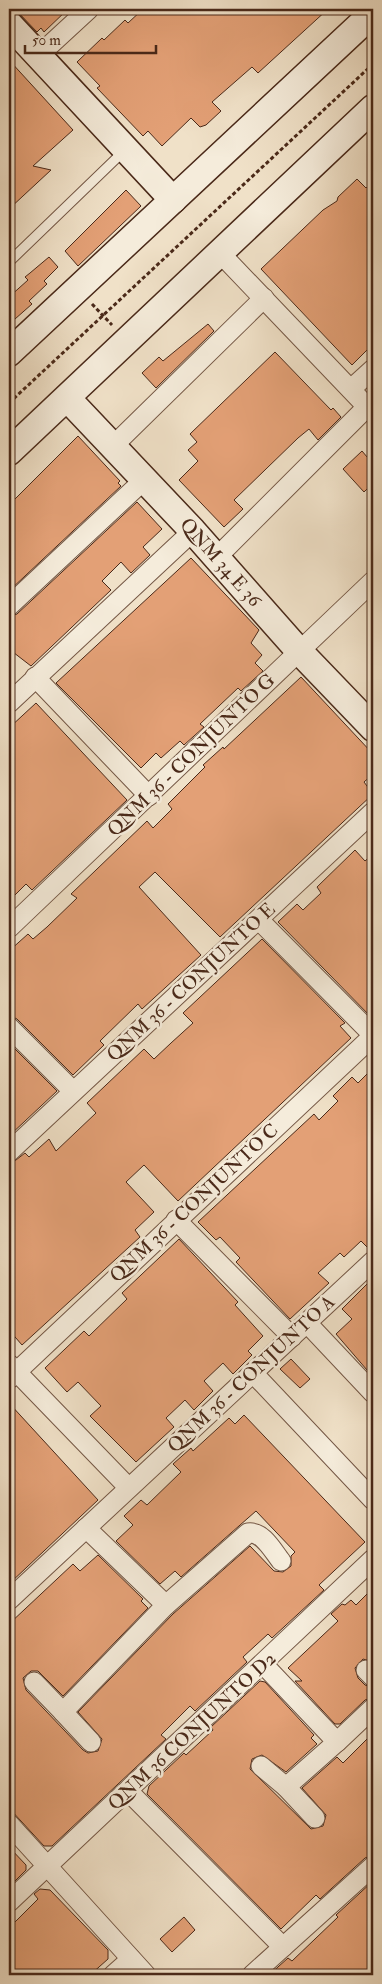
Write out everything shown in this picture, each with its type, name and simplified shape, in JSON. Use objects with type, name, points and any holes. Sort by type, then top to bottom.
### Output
[{"type":"main road","points":[[12,342],[78,289],[373,13]]},
{"type":"main road","points":[[9,24],[173,200]]},
{"type":"main road","points":[[9,452],[128,342],[373,108]]},
{"type":"main road","name":"QNM 34 E 36","points":[[66,398],[193,531],[299,651],[373,728]]},
{"type":"street","points":[[38,56],[89,9]]},
{"type":"street","points":[[217,557],[370,410],[220,253]]},
{"type":"street","points":[[112,447],[264,298]]},
{"type":"street","points":[[351,389],[373,369]]},
{"type":"street","points":[[9,606],[144,480]]},
{"type":"street","points":[[9,703],[193,531]]},
{"type":"street","name":"QNM 36 - CONJUNTO G","points":[[9,928],[150,796],[373,581]]},
{"type":"street","points":[[36,677],[150,796]]},
{"type":"street","name":"QNM 36 - CONJUNTO E","points":[[9,1152],[373,812]]},
{"type":"street","points":[[259,920],[373,1036]]},
{"type":"street","points":[[9,1027],[73,1091]]},
{"type":"street","name":"QNM 36 - CONJUNTO C","points":[[11,1371],[373,1036]]},
{"type":"street","points":[[176,1220],[292,1337]]},
{"type":"street","name":"QNM 36 - CONJUNTO A","points":[[9,1600],[128,1487],[254,1374],[373,1261]]},
{"type":"street","points":[[307,1323],[373,1393]]},
{"type":"street","points":[[11,1371],[128,1487]]},
{"type":"street","points":[[254,1374],[373,1500]]},
{"type":"street","points":[[86,1528],[166,1605]]},
{"type":"street","points":[[63,1712],[166,1605],[248,1533],[255,1532],[260,1536],[281,1561]]},
{"type":"street","name":"QNM 36 CONJUNTO D2","points":[[9,1902],[264,1664],[373,1559]]},
{"type":"street","points":[[264,1664],[337,1742]]},
{"type":"street","points":[[34,1682],[91,1742]]},
{"type":"street","points":[[286,1788],[373,1708]]},
{"type":"street","points":[[261,1766],[315,1818]]},
{"type":"street","points":[[128,1791],[283,1947]]},
{"type":"street","points":[[9,1824],[146,1975]]},
{"type":"street","points":[[252,1975],[373,1866]]},
{"type":"street","points":[[113,1975],[131,1959]]},
{"type":"lane","points":[[9,262],[125,150]]},
{"type":"path","points":[[9,403],[373,64]]},
{"type":"path","points":[[78,289],[128,342]]},
{"type":"building","points":[[15,9],[68,9],[44,32],[41,28],[37,32]]},
{"type":"building","points":[[143,9],[328,9],[258,73],[252,67],[212,102],[221,111],[206,125],[200,127],[191,118],[162,146],[148,131],[143,136],[97,88],[100,86],[77,62],[102,38],[104,40],[125,20],[128,23]]},
{"type":"building","points":[[9,60],[73,130],[33,166],[51,170],[9,209]]},
{"type":"building","points":[[357,179],[366,188],[373,181],[373,344],[352,365],[261,269],[323,210],[337,201],[338,197]]},
{"type":"building","points":[[126,190],[141,206],[78,266],[65,251]]},
{"type":"building","points":[[49,257],[58,267],[44,281],[47,284],[29,301],[32,304],[15,319],[9,311],[9,297],[28,280],[25,277]]},
{"type":"building","points":[[208,324],[214,331],[156,388],[142,373],[159,357],[163,361]]},
{"type":"building","points":[[275,352],[331,410],[333,408],[341,417],[318,440],[309,429],[298,438],[234,500],[243,509],[224,527],[179,480],[198,461],[188,450],[197,442],[190,434]]},
{"type":"building","points":[[78,436],[120,481],[118,483],[121,486],[9,591],[9,505]]},
{"type":"building","points":[[362,451],[373,464],[373,483],[364,492],[343,469]]},
{"type":"building","points":[[137,502],[162,529],[143,547],[150,555],[131,573],[121,562],[102,581],[111,590],[31,666],[9,649],[9,617],[17,614]]},
{"type":"building","points":[[191,558],[259,630],[251,643],[262,655],[255,663],[263,671],[241,691],[238,688],[200,724],[204,727],[184,745],[180,741],[161,758],[156,753],[141,768],[56,683]]},
{"type":"building","points":[[301,677],[373,754],[373,774],[364,782],[373,794],[220,937],[155,872],[139,887],[201,955],[142,1009],[138,1004],[100,1041],[104,1045],[73,1075],[17,1019],[9,1015],[9,951],[28,934],[33,939],[47,927],[77,898],[71,894],[147,821],[153,828],[172,809],[168,804],[205,767],[203,765],[223,747],[224,749]]},
{"type":"building","points":[[36,703],[127,800],[32,890],[26,884],[9,901],[9,728]]},
{"type":"building","points":[[355,850],[365,861],[373,854],[373,1019],[278,922],[297,904],[303,910],[321,893],[317,887]]},
{"type":"building","points":[[262,939],[345,1023],[340,1026],[351,1038],[178,1201],[144,1165],[126,1182],[154,1212],[135,1230],[140,1237],[22,1345],[9,1330],[9,1163],[25,1153],[29,1157],[49,1139],[56,1151],[96,1113],[87,1103],[144,1049],[154,1059],[193,1023],[183,1013]]},
{"type":"building","points":[[9,1045],[57,1091],[9,1136]]},
{"type":"building","points":[[373,1068],[373,1250],[370,1250],[361,1241],[344,1257],[340,1253],[318,1273],[329,1283],[290,1319],[236,1262],[240,1258],[220,1237],[216,1240],[198,1222],[314,1114],[319,1120],[338,1101],[333,1096],[352,1077],[358,1083]]},
{"type":"building","points":[[179,1239],[238,1302],[235,1305],[263,1336],[248,1351],[252,1355],[233,1374],[223,1363],[204,1381],[213,1391],[194,1410],[185,1400],[166,1418],[174,1427],[136,1462],[90,1416],[101,1406],[78,1382],[67,1392],[45,1368],[84,1331],[89,1336],[127,1299],[122,1293]]},
{"type":"building","points":[[373,1278],[373,1377],[336,1334],[352,1319],[342,1309]]},
{"type":"building","points":[[291,1359],[310,1379],[300,1388],[280,1369]]},
{"type":"building","points":[[9,1403],[98,1500],[9,1584]]},
{"type":"building","points":[[244,1415],[365,1542],[319,1585],[324,1590],[272,1638],[268,1634],[243,1657],[247,1662],[195,1711],[190,1706],[161,1735],[166,1739],[52,1846],[44,1846],[9,1808],[9,1624],[73,1564],[80,1571],[98,1555],[143,1599],[141,1601],[148,1608],[63,1696],[38,1671],[31,1671],[23,1678],[26,1690],[83,1750],[88,1753],[98,1751],[102,1739],[78,1712],[173,1614],[250,1546],[274,1571],[283,1572],[291,1566],[291,1556],[295,1552],[256,1511],[181,1577],[175,1571],[160,1584],[116,1541],[133,1525],[124,1516],[141,1500],[147,1505],[181,1472],[173,1464],[191,1448],[193,1451],[229,1418],[235,1424]]},
{"type":"building","points":[[373,1588],[373,1662],[363,1659],[355,1668],[358,1678],[365,1685],[373,1688],[373,1697],[365,1700],[340,1724],[335,1724],[295,1681],[302,1681],[288,1668],[338,1621],[331,1614],[342,1604],[345,1605],[351,1600],[356,1605]]},
{"type":"building","points":[[260,1681],[265,1682],[314,1735],[311,1738],[317,1744],[286,1772],[262,1755],[252,1759],[250,1769],[311,1829],[323,1826],[326,1815],[302,1788],[337,1757],[343,1763],[373,1733],[373,1855],[365,1858],[320,1899],[316,1895],[281,1929],[147,1794],[149,1786],[184,1753],[186,1755],[213,1730],[211,1727]]},
{"type":"building","points":[[9,1847],[26,1865],[26,1870],[9,1887]]},
{"type":"building","points":[[373,1881],[373,1913],[370,1916],[373,1919],[373,1975],[269,1975],[288,1958],[292,1961],[338,1917],[336,1915]]},
{"type":"building","points":[[40,1889],[50,1890],[108,1950],[108,1959],[90,1975],[9,1975],[9,1928],[38,1899],[34,1894]]},
{"type":"building","points":[[184,1917],[195,1930],[172,1952],[160,1939]]}]
